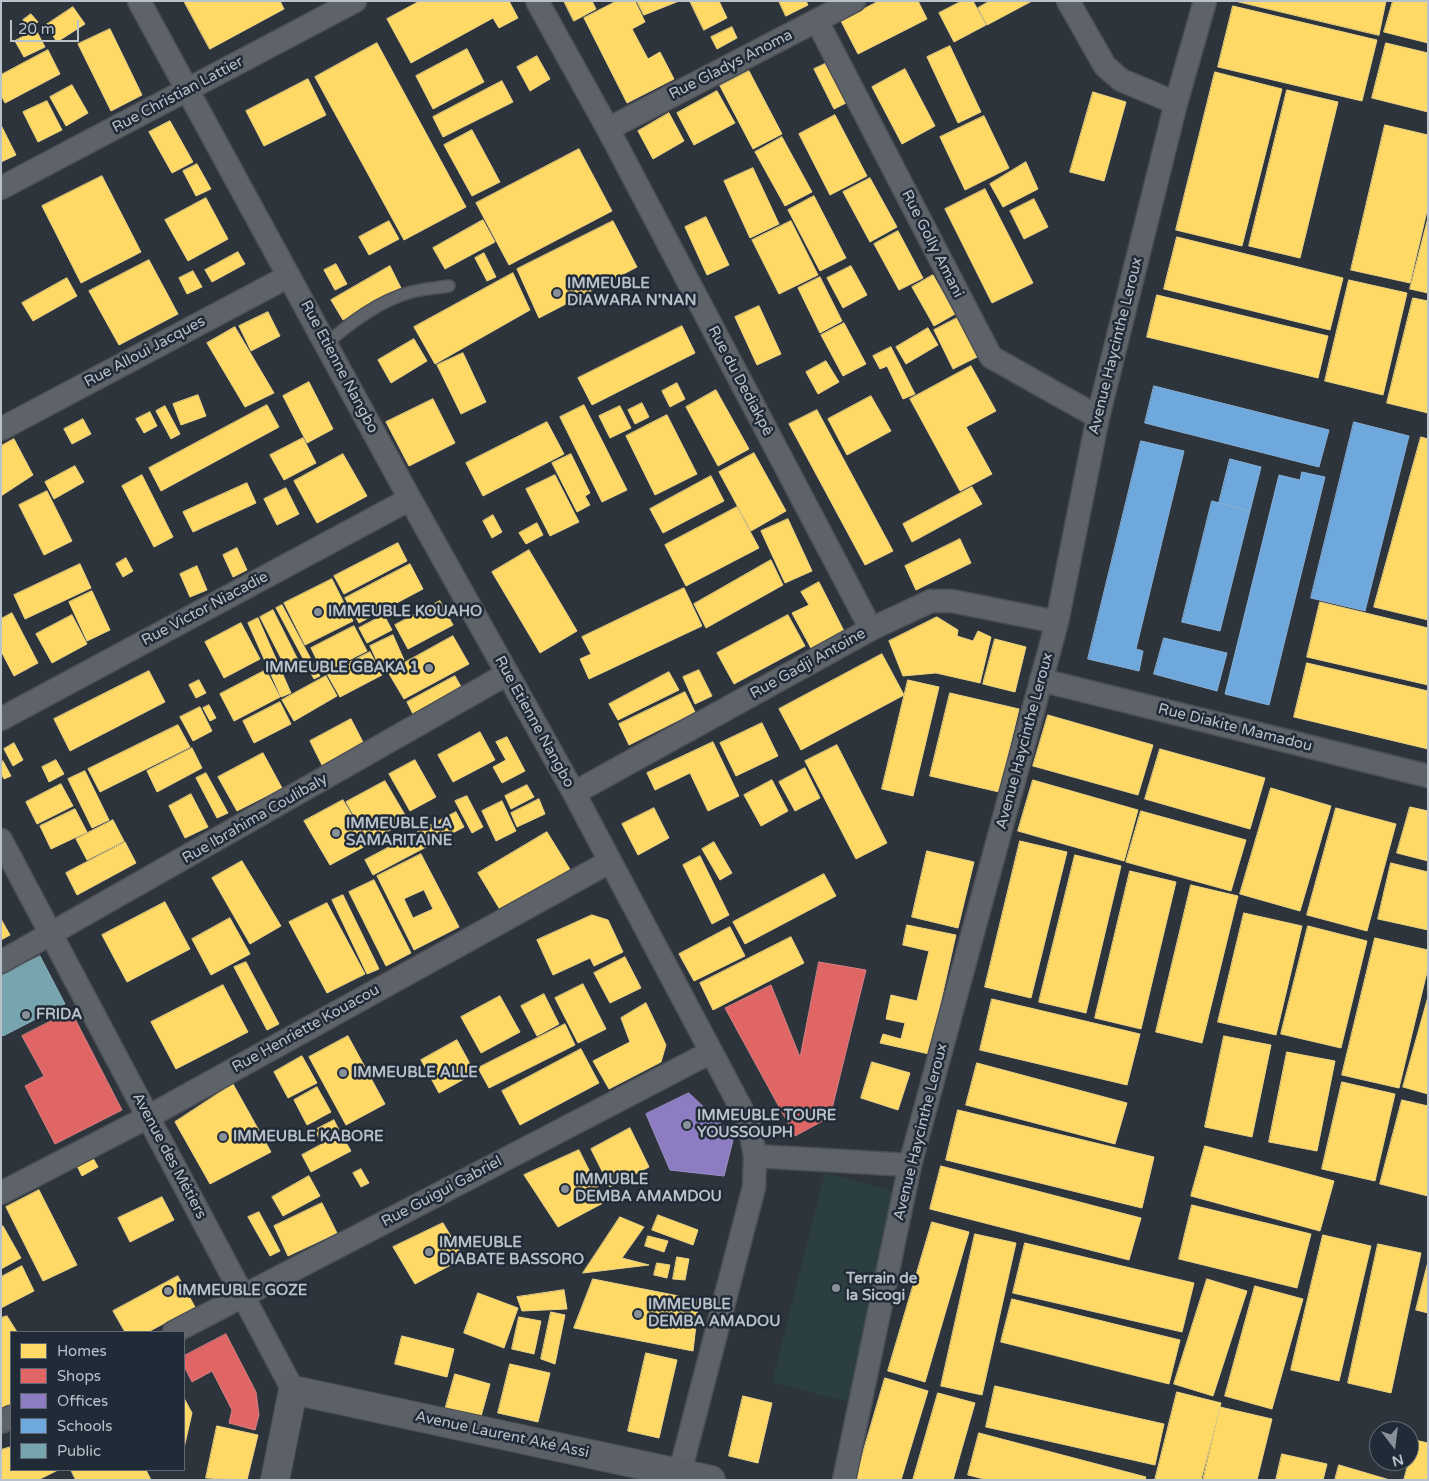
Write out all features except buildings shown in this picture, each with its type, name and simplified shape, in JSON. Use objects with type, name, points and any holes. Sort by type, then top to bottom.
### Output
[{"type":"street","name":"Rue Etienne Nangbo","points":[[139,1],[410,498],[574,793],[749,1123],[755,1156],[754,1187],[679,1476]]},
{"type":"street","name":"Rue Christian Lattier","points":[[1,188],[355,1]]},
{"type":"street","name":"Rue du Dediakpê","points":[[537,1],[608,129],[871,629]]},
{"type":"street","name":"Rue Gladys Anoma","points":[[608,129],[854,1]]},
{"type":"street","points":[[1068,1],[1105,66],[1121,80],[1176,103]]},
{"type":"street","name":"Avenue Haycinthe Leroux","points":[[844,1480],[910,1165],[1056,622],[1098,417],[1176,103],[1205,1]]},
{"type":"street","name":"Rue Golly Amani","points":[[816,22],[991,357],[1098,417]]},
{"type":"street","name":"Rue Alloui Jacques","points":[[1,429],[289,276]]},
{"type":"street","name":"Rue Victor Niacadie","points":[[1,719],[410,498]]},
{"type":"street","name":"Rue Gadji Antoine","points":[[574,793],[871,629],[931,601],[952,601],[1056,622]]},
{"type":"street","name":"Rue Ibrahima Coulibaly","points":[[1,962],[52,935],[508,674]]},
{"type":"street","name":"Rue Diakite Mamadou","points":[[1041,680],[1428,776]]},
{"type":"street","name":"Avenue des Métiers","points":[[1,840],[293,1390]]},
{"type":"street","name":"Rue Henriette Kouacou","points":[[1,1193],[148,1117],[609,862]]},
{"type":"street","name":"Rue Guigui Gabriel","points":[[176,1331],[711,1052]]},
{"type":"street","points":[[755,1156],[910,1165]]},
{"type":"street","points":[[276,1479],[293,1390]]},
{"type":"street","name":"Avenue Laurent Aké Assi","points":[[293,1390],[679,1476],[711,1480]]},
{"type":"lane","points":[[326,344],[348,325],[380,305],[411,292],[450,286]]},
{"type":"green space","name":"Terrain de la Sicogi","points":[[825,1173],[900,1193],[847,1402],[772,1382]]},
{"type":"place","name":"IMMEUBLE DIAWARA N'NAN","points":[[557,293]]},
{"type":"place","name":"IMMEUBLE KOUAHO","points":[[318,612]]},
{"type":"place","name":"IMMEUBLE GBAKA 1","points":[[429,668]]},
{"type":"place","name":"IMMEUBLE LA SAMARITAINE","points":[[336,833]]},
{"type":"place","name":"FRIDA","points":[[26,1015]]},
{"type":"place","name":"IMMEUBLE ALLE","points":[[343,1073]]},
{"type":"place","name":"IMMEUBLE TOURE YOUSSOUPH","points":[[687,1125]]},
{"type":"place","name":"IMMEUBLE KABORE","points":[[223,1137]]},
{"type":"place","name":"IMMUBLE DEMBA AMAMDOU","points":[[565,1189]]},
{"type":"place","name":"IMMEUBLE DIABATE BASSORO","points":[[429,1252]]},
{"type":"place","name":"Terrain de la Sicogi","points":[[836,1288]]},
{"type":"place","name":"IMMEUBLE GOZE","points":[[168,1291]]},
{"type":"place","name":"IMMEUBLE DEMBA AMADOU","points":[[638,1314]]}]
